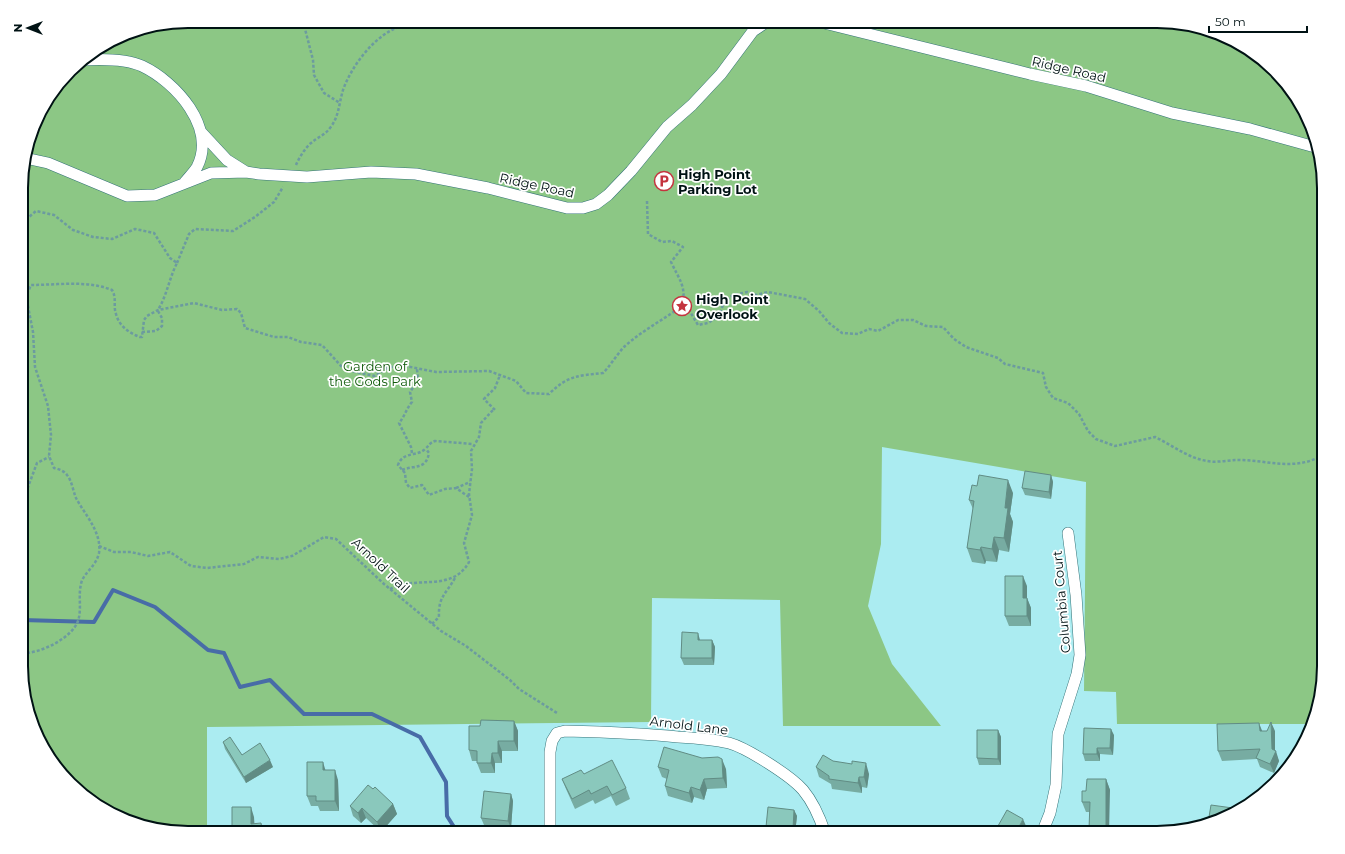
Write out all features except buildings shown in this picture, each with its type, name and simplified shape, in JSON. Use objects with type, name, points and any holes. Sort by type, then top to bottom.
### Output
[{"type":"street","name":"Ridge Road","points":[[30,159],[48,163],[127,196],[155,195],[211,173],[246,172],[291,177],[371,172],[416,174],[488,188],[567,208],[584,208],[596,204],[612,190],[667,127],[692,105],[721,74],[753,31],[758,28]]},
{"type":"street","name":"Ridge Road","points":[[844,28],[1030,74],[1086,86],[1172,113],[1250,129],[1312,146]]},
{"type":"street","points":[[93,59],[104,58],[142,66],[168,83],[189,105],[201,132],[201,150],[197,167],[185,182]]},
{"type":"street","name":"Ridge Road","points":[[201,132],[227,160],[246,172]]},
{"type":"street","name":"Columbia Court","points":[[1045,826],[1050,812],[1056,785],[1058,734],[1077,674],[1080,655],[1076,595],[1068,532]]},
{"type":"street","name":"Arnold Lane","points":[[550,826],[550,752],[552,741],[557,733],[566,730],[639,733],[706,739],[729,743],[747,749],[793,781],[803,790],[819,816],[823,826]]},
{"type":"path","points":[[306,28],[313,60],[314,75],[324,93],[340,103]]},
{"type":"path","points":[[158,310],[166,295],[168,284],[189,234],[195,229],[233,230],[255,217],[274,202],[291,177],[298,160],[308,146],[331,127],[337,115],[349,75],[364,54],[391,30],[398,28]]},
{"type":"path","points":[[28,290],[31,285],[70,283],[104,287],[112,290],[116,301],[116,315],[127,332],[140,338],[142,337],[144,320],[147,316],[158,310],[194,303],[222,310],[237,309],[241,313],[245,328],[274,337],[288,337],[301,342],[322,345],[335,361],[351,371],[375,376],[387,368],[400,365],[408,365],[417,369],[436,372],[489,370],[516,381],[526,393],[549,394],[560,383],[568,378],[603,373],[625,347],[652,324],[660,321],[682,306],[684,296],[683,286],[671,262],[683,247],[672,241],[662,242],[648,234],[647,201]]},
{"type":"path","points":[[28,218],[36,211],[54,215],[73,230],[94,237],[112,239],[135,229],[154,233],[170,258],[176,263]]},
{"type":"path","points":[[682,306],[690,310],[698,325],[708,323],[719,316],[724,302],[733,295],[747,292],[756,295],[768,292],[805,299],[819,311],[829,323],[842,333],[858,334],[869,329],[878,331],[898,320],[913,320],[926,326],[943,327],[954,340],[966,347],[998,358],[1005,364],[1043,373],[1046,387],[1054,398],[1068,403],[1079,414],[1088,431],[1096,439],[1115,446],[1155,437],[1185,454],[1208,461],[1263,461],[1282,465],[1312,462],[1317,459]]},
{"type":"path","points":[[28,306],[33,332],[34,367],[48,406],[51,435],[50,457],[54,468],[62,470],[68,476],[76,498],[93,525],[99,540],[96,563],[81,583],[78,622],[71,631],[54,645],[28,654]]},
{"type":"path","points":[[142,332],[156,331],[162,326],[162,318],[158,310]]},
{"type":"path","points":[[412,453],[411,447],[399,423],[405,417],[407,408],[412,402],[410,392],[418,380],[417,369]]},
{"type":"path","points":[[432,624],[439,617],[438,607],[441,598],[455,577],[469,562],[464,543],[466,532],[472,520],[470,482],[472,469],[470,455],[474,444],[479,437],[481,422],[495,410],[484,399],[495,388],[500,375]]},
{"type":"path","points":[[470,482],[456,488],[445,489],[429,495],[422,485],[413,488],[408,486],[405,473],[398,467],[399,462],[412,453],[421,452],[426,449],[430,443],[437,440],[474,444]]},
{"type":"path","points":[[402,470],[422,466],[428,459],[429,453],[426,449]]},
{"type":"path","points":[[28,487],[37,463],[50,457]]},
{"type":"path","points":[[456,488],[463,491],[470,498]]},
{"type":"path","name":"Arnold Trail","points":[[99,546],[114,552],[131,552],[148,556],[170,552],[191,566],[207,568],[244,564],[258,557],[279,560],[292,556],[324,538],[340,540],[357,559],[432,624],[466,646],[519,689],[557,713]]},
{"type":"path","points":[[390,589],[398,585],[423,584],[451,580],[455,577]]},
{"type":"green space","name":"Garden of the Gods Park","points":[[177,28],[1168,28],[1209,36],[1237,49],[1255,61],[1277,82],[1296,108],[1309,136],[1317,177],[1317,677],[1312,708],[1306,724],[1117,724],[1116,692],[1084,691],[1086,482],[882,447],[881,544],[868,606],[892,664],[941,726],[783,726],[780,600],[652,598],[651,722],[207,727],[207,826],[177,826],[146,821],[117,810],[90,793],[61,764],[44,737],[36,718],[29,687],[29,167],[36,136],[44,117],[61,90],[90,61],[108,49],[136,36]]},
{"type":"waterway","points":[[28,620],[94,622],[113,590],[155,607],[208,650],[224,653],[240,687],[270,680],[304,714],[372,714],[420,737],[446,782],[447,816],[453,826]]},
{"type":"place","name":"High Point Parking Lot","points":[[664,181]]},
{"type":"place","name":"High Point Overlook","points":[[682,306]]}]
